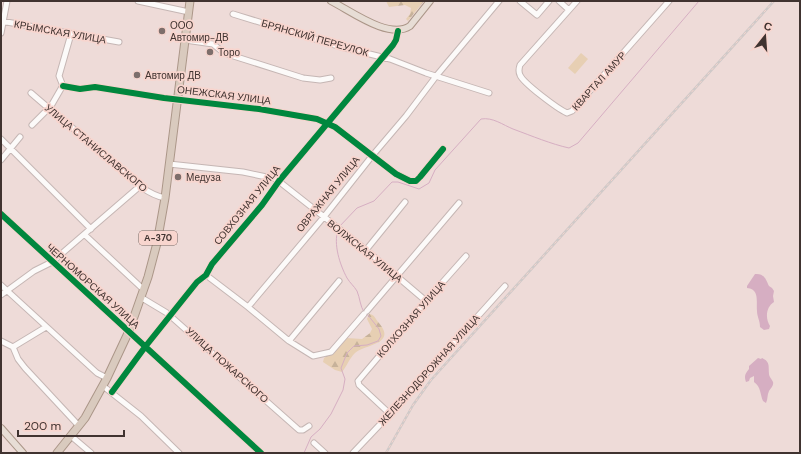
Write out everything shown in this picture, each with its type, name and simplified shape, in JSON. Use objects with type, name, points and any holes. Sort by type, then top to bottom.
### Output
[{"type":"highway","name":"А-370","points":[[57,453],[79,426],[103,386],[129,331],[142,298],[157,243],[178,100],[190,1]]},
{"type":"main road","points":[[331,1],[383,28],[398,31],[406,29],[410,26],[430,1]]},
{"type":"main road","points":[[1,428],[23,453]]},
{"type":"street","points":[[1,33],[7,1]]},
{"type":"street","points":[[138,1],[189,12]]},
{"type":"street","name":"ОВРАЖНАЯ УЛИЦА","points":[[248,307],[323,218],[406,116],[437,75],[499,1]]},
{"type":"street","points":[[520,1],[536,15],[549,1]]},
{"type":"street","points":[[559,1],[569,10]]},
{"type":"street","name":"КВАРТАЛ АМУР","points":[[577,1],[520,65],[519,72],[520,76],[541,95],[565,112],[569,113],[577,106],[669,1]]},
{"type":"street","name":"БРЯНСКИЙ ПЕРЕУЛОК","points":[[233,14],[341,47],[382,57],[489,93]]},
{"type":"street","name":"КРЫМСКАЯ УЛИЦА","points":[[2,22],[119,42]]},
{"type":"street","name":"СОВХОЗНАЯ УЛИЦА","points":[[112,392],[145,347],[197,282],[206,275],[215,260],[262,205],[279,181],[393,45],[398,31]]},
{"type":"street","points":[[32,125],[48,108],[63,86],[59,76],[71,34]]},
{"type":"street","points":[[186,40],[213,44],[224,53],[303,78],[320,80],[331,78]]},
{"type":"street","name":"ОНЕЖСКАЯ УЛИЦА","points":[[63,86],[80,89],[95,87],[178,100],[310,117],[327,123],[396,174],[414,182],[420,177],[443,149]]},
{"type":"street","name":"УЛИЦА СТАНИСЛАВСКОГО","points":[[31,93],[140,186],[153,195],[164,198]]},
{"type":"street","points":[[1,160],[20,137]]},
{"type":"street","points":[[1,139],[91,229]]},
{"type":"street","name":"ВОЛЖСКАЯ УЛИЦА","points":[[169,164],[243,172],[271,177],[279,181],[323,218],[366,250],[426,301]]},
{"type":"street","points":[[1,295],[34,271],[52,262],[140,186]]},
{"type":"street","points":[[366,250],[405,202]]},
{"type":"street","points":[[206,275],[289,341],[313,356],[331,352],[459,203]]},
{"type":"street","name":"ЧЕРНОМОРСКАЯ УЛИЦА","points":[[1,214],[261,453]]},
{"type":"street","points":[[85,235],[144,290]]},
{"type":"street","name":"КОЛХОЗНАЯ УЛИЦА","points":[[390,414],[358,383],[426,301],[466,256]]},
{"type":"street","points":[[289,341],[339,281]]},
{"type":"street","points":[[1,286],[97,373],[107,378]]},
{"type":"street","name":"ЖЕЛЕЗНОДОРОЖНАЯ УЛИЦА","points":[[353,453],[505,286]]},
{"type":"street","name":"УЛИЦА ПОЖАРСКОГО","points":[[142,298],[170,316],[299,430],[303,430],[309,426]]},
{"type":"street","points":[[13,347],[46,327]]},
{"type":"street","points":[[1,341],[13,347],[18,359],[25,368],[79,426]]},
{"type":"street","points":[[103,386],[141,416],[179,453]]},
{"type":"street","points":[[71,436],[92,453]]},
{"type":"street","points":[[314,443],[325,453]]},
{"type":"green space","points":[[386,1],[424,1],[408,21],[406,19],[410,14],[411,8],[405,5],[389,7]]},
{"type":"green space","points":[[581,53],[588,59],[575,74],[568,68]]},
{"type":"green space","points":[[369,314],[374,316],[383,329],[384,335],[382,339],[355,353],[342,372],[335,370],[323,362],[324,358],[334,351],[344,339],[362,339],[370,333],[372,329],[367,319]]},
{"type":"shaded area","points":[[755,274],[761,274],[774,291],[774,302],[769,307],[767,313],[767,320],[770,326],[769,329],[764,330],[760,327],[757,313],[756,293],[747,288]]},
{"type":"shaded area","points":[[758,358],[762,358],[767,361],[769,375],[773,382],[773,385],[768,392],[766,403],[763,401],[759,388],[754,382],[754,376],[746,382],[745,378],[749,366]]},
{"type":"waterway","points":[[339,227],[357,208],[374,201],[392,182],[398,182],[419,189],[429,183],[435,170],[481,119],[494,120],[541,140],[569,148],[578,143],[699,1]]},
{"type":"waterway","points":[[338,230],[336,242],[340,261],[347,278],[357,291],[364,312]]},
{"type":"waterway","points":[[304,453],[311,437],[320,429],[331,414],[343,390],[345,379],[341,368],[347,353],[354,346],[367,345],[378,341],[381,336],[379,329],[367,314]]},
{"type":"railway","points":[[386,453],[413,405],[431,380],[774,1]]},
{"type":"cycle path","points":[[112,392],[145,347],[197,282],[206,275],[212,264],[262,205],[279,181],[393,45],[398,31]]},
{"type":"cycle path","points":[[63,86],[80,89],[95,87],[164,98],[259,109],[317,119],[335,127],[396,174],[410,181],[416,181],[443,149]]},
{"type":"cycle path","points":[[1,214],[261,453]]},
{"type":"place","name":"ООО Автомир-ДВ","points":[[162,31]]},
{"type":"place","name":"Торо","points":[[210,52]]},
{"type":"place","name":"Автомир ДВ","points":[[137,75]]},
{"type":"place","name":"Медуза","points":[[178,177]]}]
